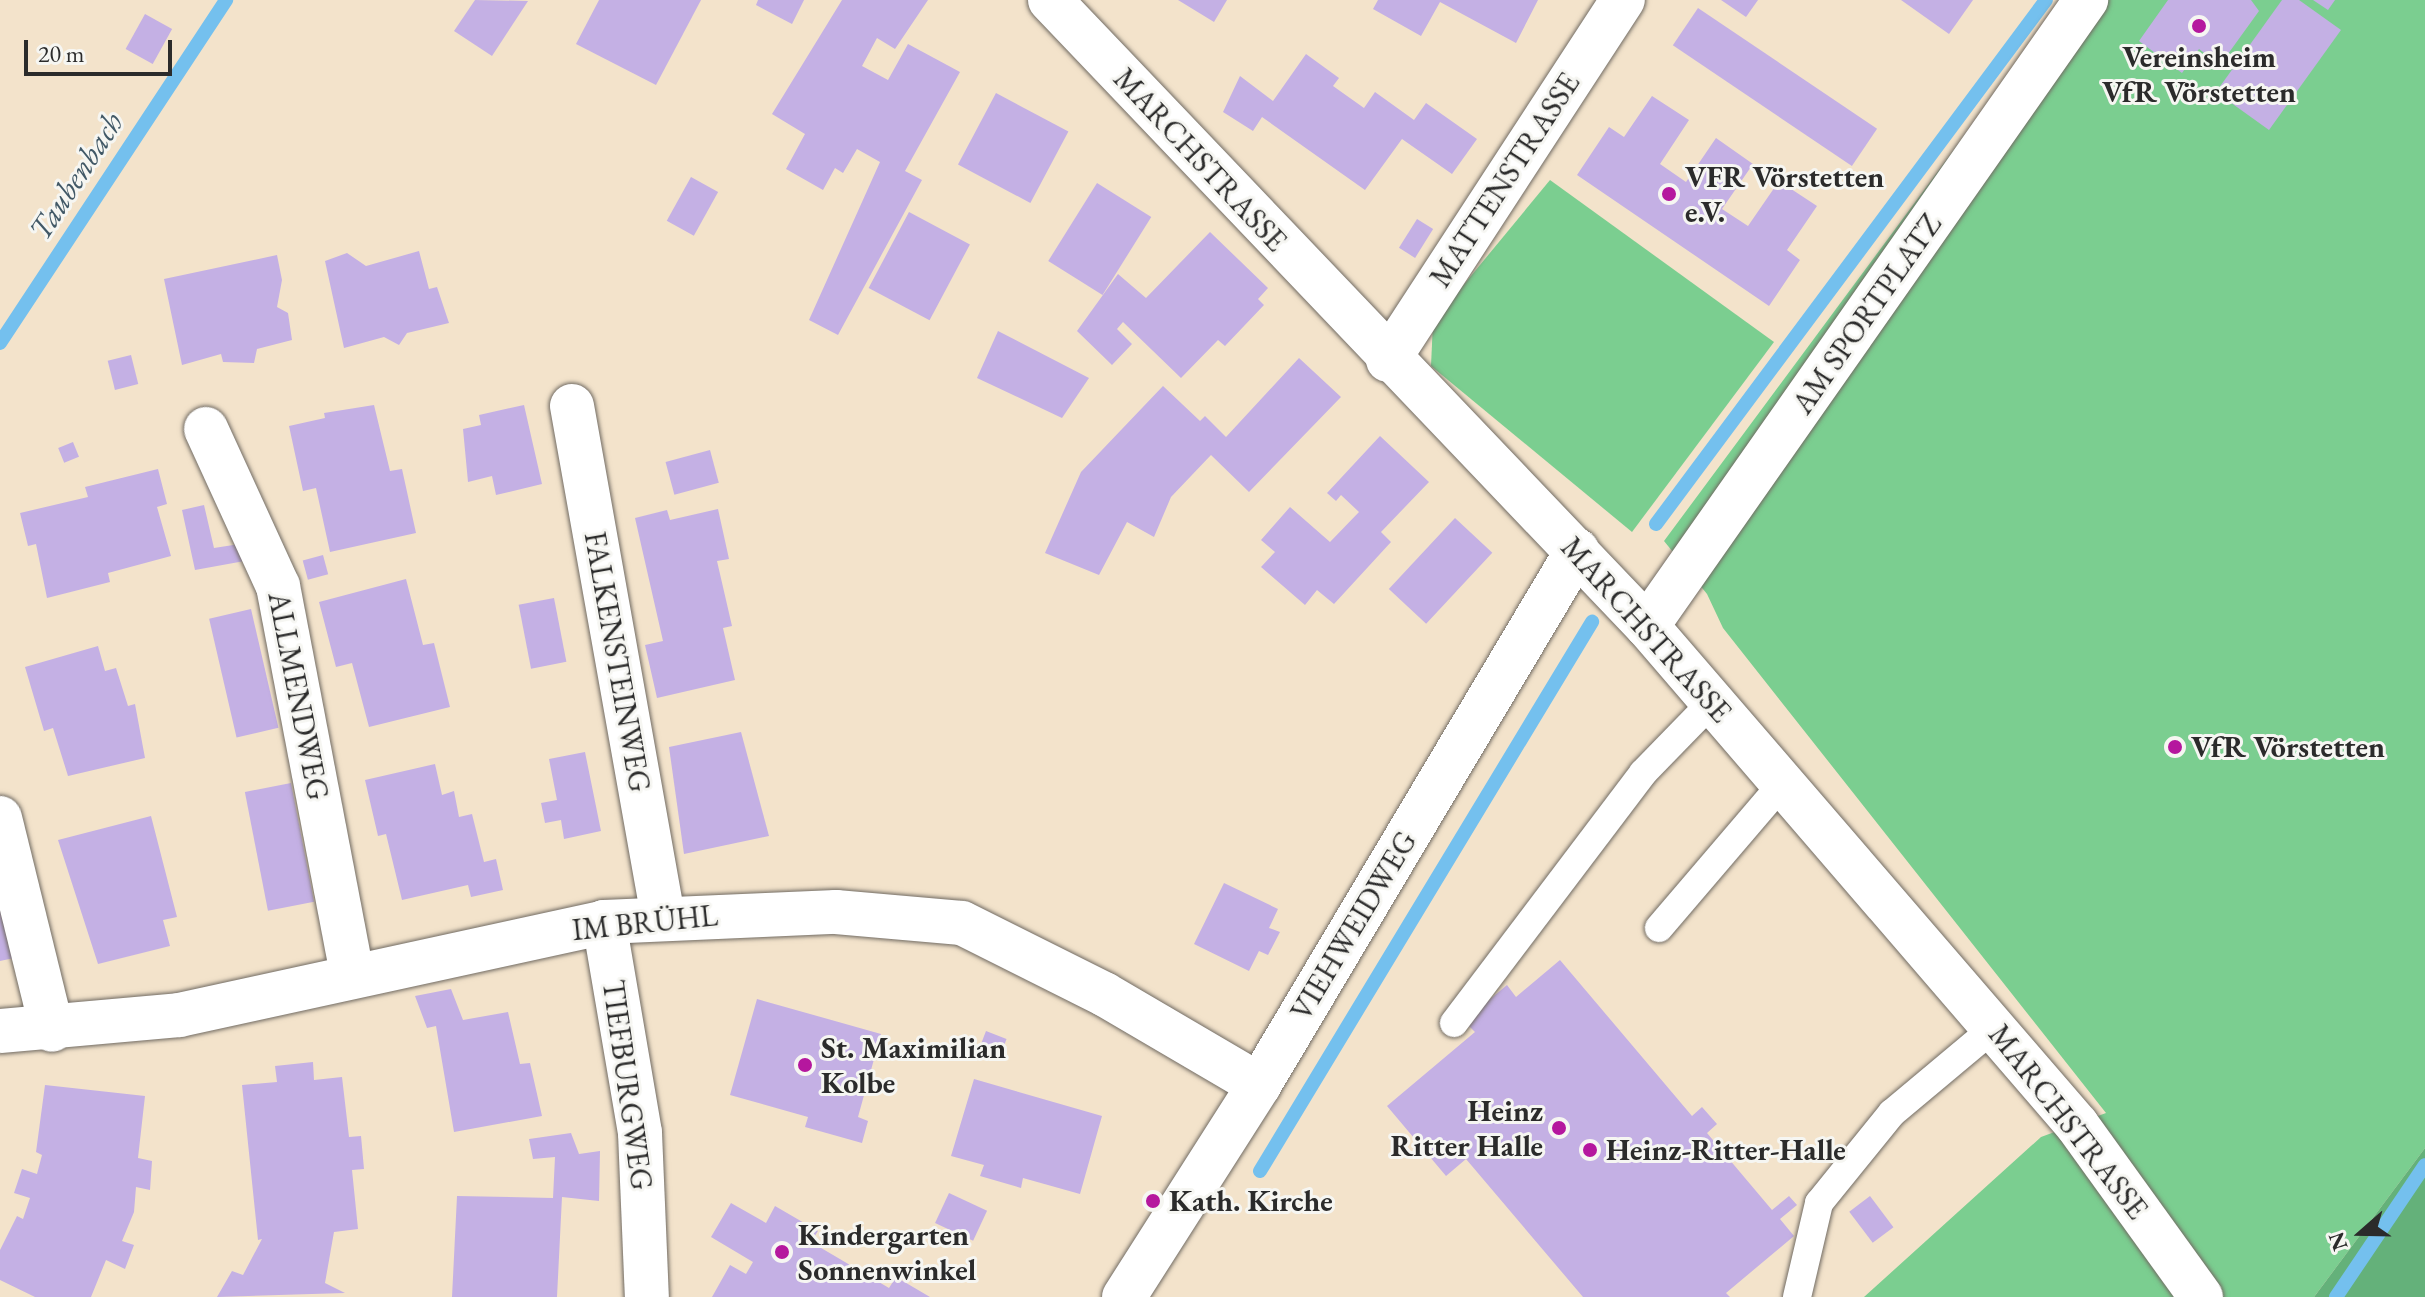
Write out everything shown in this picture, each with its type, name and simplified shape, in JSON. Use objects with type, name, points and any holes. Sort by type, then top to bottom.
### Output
[{"type":"street","name":"MARCHSTRASSE","points":[[1050,0],[1388,360],[1647,626],[2077,1125],[2201,1297]]},
{"type":"street","name":"MATTENSTRASSE","points":[[1388,360],[1623,0]]},
{"type":"street","name":"AM SPORTPLATZ","points":[[1647,626],[2086,0]]},
{"type":"street","name":"FALKENSTEINWEG","points":[[572,406],[663,917]]},
{"type":"street","name":"ALLMENDWEG","points":[[206,429],[278,586],[352,975]]},
{"type":"street","name":"VIEHWEIDWEG","points":[[1124,1297],[1259,1085],[1577,551]]},
{"type":"street","points":[[0,818],[52,1030]]},
{"type":"street","name":"IM BRÜHL","points":[[0,1031],[52,1030],[179,1015],[604,922],[663,917],[836,912],[962,923],[1104,994],[1259,1085]]},
{"type":"street","name":"TIEFBURGWEG","points":[[604,922],[640,1133],[647,1297]]},
{"type":"lane","points":[[1454,1023],[1643,773],[1712,702]]},
{"type":"lane","points":[[1659,928],[1783,783]]},
{"type":"lane","points":[[1797,1297],[1819,1203],[1892,1113],[1995,1027]]},
{"type":"green space","points":[[2065,0],[2425,0],[2425,1148],[2314,1297],[1864,1297],[2041,1137],[2106,1113],[1723,628],[1707,594],[1664,541]]},
{"type":"green space","points":[[1550,180],[1774,342],[1632,532],[1431,366],[1433,322]]},
{"type":"green space","points":[[2425,1148],[2425,1297],[2314,1297]]},
{"type":"building","points":[[475,0],[528,1],[492,56],[454,31]]},
{"type":"building","points":[[599,0],[701,0],[656,85],[576,44]]},
{"type":"building","points":[[758,0],[804,0],[792,24],[756,5]]},
{"type":"building","points":[[842,0],[928,0],[895,49],[877,38],[862,66],[888,80],[908,44],[960,72],[905,171],[922,180],[838,335],[809,320],[880,162],[857,149],[843,173],[835,168],[823,190],[786,169],[805,134],[772,114]]},
{"type":"building","points":[[1178,0],[1227,0],[1214,22]]},
{"type":"building","points":[[1378,0],[1538,0],[1516,43],[1440,2],[1421,36],[1373,9]]},
{"type":"building","points":[[1721,0],[1758,0],[1746,17]]},
{"type":"building","points":[[1901,0],[1973,0],[1949,34]]},
{"type":"building","name":"Vereinsheim VfR Vörstetten","points":[[2168,0],[2251,0],[2259,11],[2220,65],[2199,49],[2182,73],[2139,41]]},
{"type":"building","points":[[2282,0],[2299,0],[2341,30],[2269,130],[2216,92]]},
{"type":"building","points":[[2313,0],[2335,0],[2328,10]]},
{"type":"building","points":[[1698,8],[1877,129],[1852,166],[1673,45]]},
{"type":"building","points":[[145,14],[172,29],[153,64],[126,49]]},
{"type":"building","points":[[1306,54],[1339,78],[1333,86],[1364,108],[1375,92],[1414,120],[1426,103],[1477,139],[1452,174],[1402,139],[1365,190],[1262,117],[1253,131],[1223,112],[1240,76],[1273,101]]},
{"type":"building","points":[[996,93],[1068,131],[1030,203],[958,165]]},
{"type":"building","name":"VFR Vörstetten e.V.","points":[[1652,96],[1689,120],[1660,164],[1686,182],[1716,138],[1753,164],[1722,209],[1748,226],[1779,181],[1817,206],[1787,250],[1800,260],[1769,306],[1577,175],[1609,127],[1624,137]]},
{"type":"building","points":[[691,177],[718,192],[694,236],[667,221]]},
{"type":"building","points":[[1097,183],[1151,217],[1103,295],[1048,261]]},
{"type":"building","points":[[909,212],[970,244],[930,320],[869,288]]},
{"type":"building","points":[[1417,219],[1433,229],[1415,258],[1399,248]]},
{"type":"building","points":[[1210,232],[1268,288],[1258,299],[1264,305],[1225,346],[1218,340],[1181,378],[1123,322],[1117,329],[1132,344],[1112,365],[1077,331],[1118,274],[1146,298]]},
{"type":"building","points":[[419,251],[429,289],[437,287],[449,323],[407,333],[399,345],[384,337],[344,348],[325,261],[347,253],[366,266]]},
{"type":"building","points":[[277,255],[282,280],[277,307],[288,313],[292,340],[257,349],[254,363],[223,362],[221,354],[182,365],[164,279]]},
{"type":"building","points":[[998,331],[1089,378],[1062,418],[977,378]]},
{"type":"building","points":[[131,355],[138,384],[115,390],[108,361]]},
{"type":"building","points":[[1299,358],[1341,397],[1249,492],[1211,455],[1171,497],[1154,537],[1127,522],[1099,575],[1045,553],[1081,472],[1163,386],[1200,421],[1205,416],[1226,437]]},
{"type":"building","points":[[374,405],[390,471],[402,469],[416,533],[330,552],[316,488],[303,491],[289,426],[325,418],[324,413]]},
{"type":"building","points":[[524,405],[542,484],[496,495],[492,476],[468,482],[463,429],[481,425],[479,415]]},
{"type":"building","points":[[1380,436],[1429,482],[1381,532],[1391,542],[1334,604],[1317,590],[1305,605],[1261,567],[1275,552],[1261,540],[1290,507],[1330,542],[1359,512],[1341,495],[1336,501],[1327,493]]},
{"type":"building","points":[[73,442],[79,457],[64,463],[58,448]]},
{"type":"building","points":[[710,450],[719,483],[674,495],[666,462]]},
{"type":"building","points":[[158,469],[167,504],[157,507],[171,556],[108,573],[110,582],[47,598],[36,544],[28,546],[20,513],[88,497],[85,487]]},
{"type":"building","points":[[204,505],[214,548],[246,543],[250,560],[195,570],[182,510]]},
{"type":"building","points":[[718,509],[729,559],[717,561],[732,626],[723,628],[735,680],[657,698],[645,645],[663,641],[635,518],[667,510],[670,520]]},
{"type":"building","points":[[1455,518],[1492,553],[1426,624],[1389,589]]},
{"type":"building","points":[[323,555],[328,574],[308,580],[303,560]]},
{"type":"building","points":[[406,579],[423,645],[434,643],[450,707],[369,727],[352,663],[336,667],[319,602]]},
{"type":"building","points":[[554,598],[566,662],[531,669],[519,605]]},
{"type":"building","points":[[251,609],[278,728],[237,738],[209,619]]},
{"type":"building","points":[[98,646],[105,671],[116,668],[128,706],[135,704],[145,758],[68,776],[53,728],[44,731],[25,667]]},
{"type":"building","points":[[741,732],[769,836],[684,854],[669,747]]},
{"type":"building","points":[[585,752],[601,831],[564,839],[561,820],[545,823],[541,803],[557,800],[549,759]]},
{"type":"building","points":[[435,764],[442,795],[454,791],[459,817],[472,814],[484,862],[496,859],[503,890],[471,897],[468,885],[402,900],[386,834],[378,836],[365,780]]},
{"type":"building","points":[[291,783],[314,902],[268,911],[245,792]]},
{"type":"building","points":[[151,816],[177,917],[163,920],[170,946],[98,964],[58,840]]},
{"type":"building","points":[[1224,883],[1278,909],[1269,928],[1280,932],[1268,955],[1259,951],[1249,971],[1194,944]]},
{"type":"building","points":[[0,895],[14,958],[0,961]]},
{"type":"building","name":"Heinz Ritter Halle","points":[[1560,960],[1692,1116],[1702,1107],[1717,1124],[1707,1133],[1772,1210],[1789,1196],[1797,1205],[1780,1219],[1794,1236],[1726,1293],[1730,1297],[1583,1297],[1466,1159],[1446,1176],[1387,1106],[1475,1032],[1464,1021],[1507,985],[1516,997]]},
{"type":"building","points":[[451,989],[463,1020],[508,1012],[520,1064],[530,1063],[542,1116],[454,1132],[436,1026],[427,1028],[415,996]]},
{"type":"building","name":"St. Maximilian Kolbe","points":[[757,999],[881,1034],[858,1117],[868,1121],[862,1143],[805,1127],[808,1117],[730,1095]]},
{"type":"building","points":[[986,1031],[1007,1039],[1000,1057],[979,1049]]},
{"type":"building","points":[[313,1062],[314,1080],[342,1077],[349,1137],[361,1136],[364,1169],[352,1170],[358,1229],[334,1232],[325,1283],[345,1293],[217,1297],[232,1271],[243,1275],[262,1239],[258,1240],[242,1085],[277,1082],[275,1066]]},
{"type":"building","points":[[974,1079],[1102,1116],[1080,1194],[1023,1178],[1021,1188],[980,1176],[984,1165],[951,1156]]},
{"type":"building","points":[[45,1085],[145,1096],[138,1158],[152,1161],[150,1190],[136,1187],[134,1212],[122,1241],[134,1245],[125,1269],[106,1260],[91,1297],[35,1297],[0,1280],[0,1250],[17,1216],[23,1219],[30,1198],[14,1193],[22,1169],[37,1174],[42,1155],[36,1152]]},
{"type":"building","points":[[571,1133],[579,1154],[600,1151],[599,1201],[562,1197],[557,1297],[452,1297],[457,1196],[553,1198],[555,1157],[533,1159],[529,1139]]},
{"type":"building","points":[[949,1193],[987,1211],[973,1241],[935,1223]]},
{"type":"building","points":[[1870,1196],[1893,1227],[1873,1243],[1849,1212]]},
{"type":"building","name":"Kindergarten Sonnenwinkel","points":[[731,1203],[766,1223],[775,1206],[818,1231],[811,1242],[889,1288],[896,1277],[930,1297],[712,1297],[730,1265],[746,1274],[753,1262],[711,1237]]},
{"type":"waterway","name":"Taubenbach","points":[[0,343],[226,0]]},
{"type":"waterway","points":[[1656,524],[2046,0]]},
{"type":"waterway","points":[[1260,1171],[1592,622]]},
{"type":"waterway","points":[[2336,1297],[2425,1165]]},
{"type":"place","name":"Vereinsheim VfR Vörstetten","points":[[2199,26]]},
{"type":"place","name":"VFR Vörstetten e.V.","points":[[1669,194]]},
{"type":"place","name":"VfR Vörstetten","points":[[2175,747]]},
{"type":"place","name":"St. Maximilian Kolbe","points":[[805,1065]]},
{"type":"place","name":"Heinz Ritter Halle","points":[[1559,1128]]},
{"type":"place","name":"Heinz-Ritter-Halle","points":[[1590,1150]]},
{"type":"place","name":"Kath. Kirche","points":[[1153,1201]]},
{"type":"place","name":"Kindergarten Sonnenwinkel","points":[[782,1252]]}]
